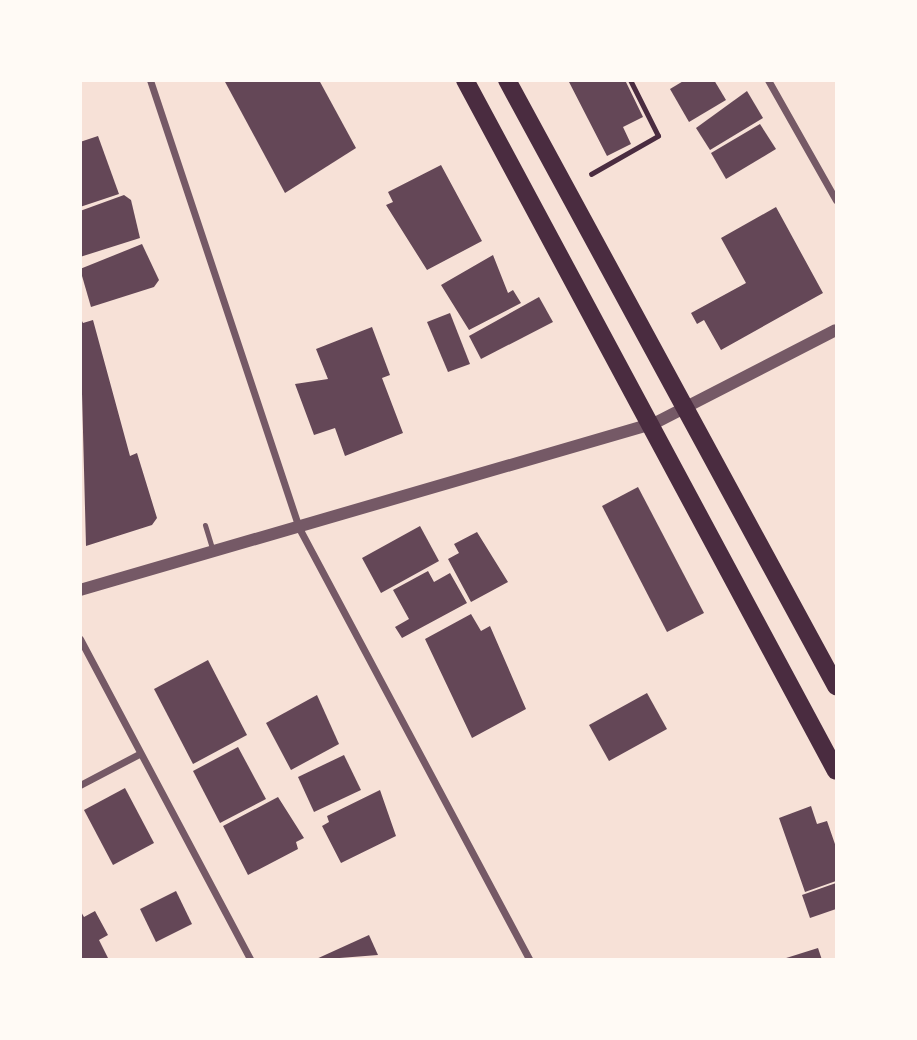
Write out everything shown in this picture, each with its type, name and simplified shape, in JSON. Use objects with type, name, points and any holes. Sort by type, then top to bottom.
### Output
[{"type":"main road","points":[[465,80],[655,423],[836,771]]},
{"type":"main road","points":[[507,80],[688,408],[836,686]]},
{"type":"street","points":[[150,80],[299,528],[530,960]]},
{"type":"street","points":[[768,80],[836,200]]},
{"type":"street","points":[[80,590],[655,423],[836,330]]},
{"type":"street","points":[[80,639],[251,960]]},
{"type":"street","points":[[80,785],[139,754]]},
{"type":"lane","points":[[205,525],[213,552]]},
{"type":"path","points":[[591,174],[658,135],[630,80]]},
{"type":"building","points":[[224,80],[319,80],[356,148],[285,193]]},
{"type":"building","points":[[568,80],[625,80],[643,117],[623,127],[631,144],[607,156]]},
{"type":"building","points":[[685,80],[714,80],[726,100],[689,122],[670,89]]},
{"type":"building","points":[[747,91],[763,118],[710,150],[696,128]]},
{"type":"building","points":[[760,124],[776,149],[726,179],[711,153]]},
{"type":"building","points":[[98,136],[119,194],[80,207],[80,142]]},
{"type":"building","points":[[441,165],[482,241],[427,270],[386,205],[393,202],[388,192]]},
{"type":"building","points":[[124,195],[131,200],[140,238],[80,257],[80,211]]},
{"type":"building","points":[[776,207],[823,293],[721,350],[704,320],[697,324],[691,313],[746,283],[721,238]]},
{"type":"building","points":[[142,244],[159,280],[154,287],[91,307],[80,269]]},
{"type":"building","points":[[493,255],[508,293],[513,290],[521,303],[469,330],[441,285]]},
{"type":"building","points":[[539,297],[553,322],[481,359],[469,336]]},
{"type":"building","points":[[450,313],[470,364],[448,372],[427,322]]},
{"type":"building","points":[[80,317],[83,323],[93,320],[130,456],[137,453],[157,518],[152,525],[86,546]]},
{"type":"building","points":[[372,327],[390,375],[382,378],[403,433],[345,456],[335,428],[314,435],[295,384],[328,379],[316,349]]},
{"type":"building","points":[[638,487],[704,613],[667,632],[602,506]]},
{"type":"building","points":[[420,526],[439,561],[381,593],[362,558]]},
{"type":"building","points":[[477,532],[508,582],[471,602],[448,559],[459,553],[454,544]]},
{"type":"building","points":[[428,571],[434,582],[450,573],[467,603],[402,638],[395,627],[409,619],[393,590]]},
{"type":"building","points":[[471,614],[481,631],[490,626],[526,709],[472,738],[425,639]]},
{"type":"building","points":[[208,660],[247,735],[193,764],[154,689]]},
{"type":"building","points":[[647,693],[667,729],[609,761],[589,725]]},
{"type":"building","points":[[317,695],[339,744],[291,770],[266,723]]},
{"type":"building","points":[[238,747],[266,799],[220,823],[193,771]]},
{"type":"building","points":[[344,755],[361,790],[314,812],[298,777]]},
{"type":"building","points":[[125,788],[154,843],[113,865],[84,810]]},
{"type":"building","points":[[380,790],[396,836],[341,863],[322,826],[329,822],[327,816]]},
{"type":"building","points":[[278,797],[304,838],[296,842],[298,849],[248,875],[223,826]]},
{"type":"building","points":[[811,806],[817,824],[827,821],[836,847],[836,881],[805,892],[779,818]]},
{"type":"building","points":[[836,883],[836,909],[810,918],[802,895]]},
{"type":"building","points":[[176,891],[192,924],[156,942],[140,909]]},
{"type":"building","points":[[80,910],[84,917],[95,911],[108,935],[99,940],[109,960],[80,960]]},
{"type":"building","points":[[369,935],[378,955],[314,960]]},
{"type":"building","points":[[818,948],[822,960],[783,959]]}]
